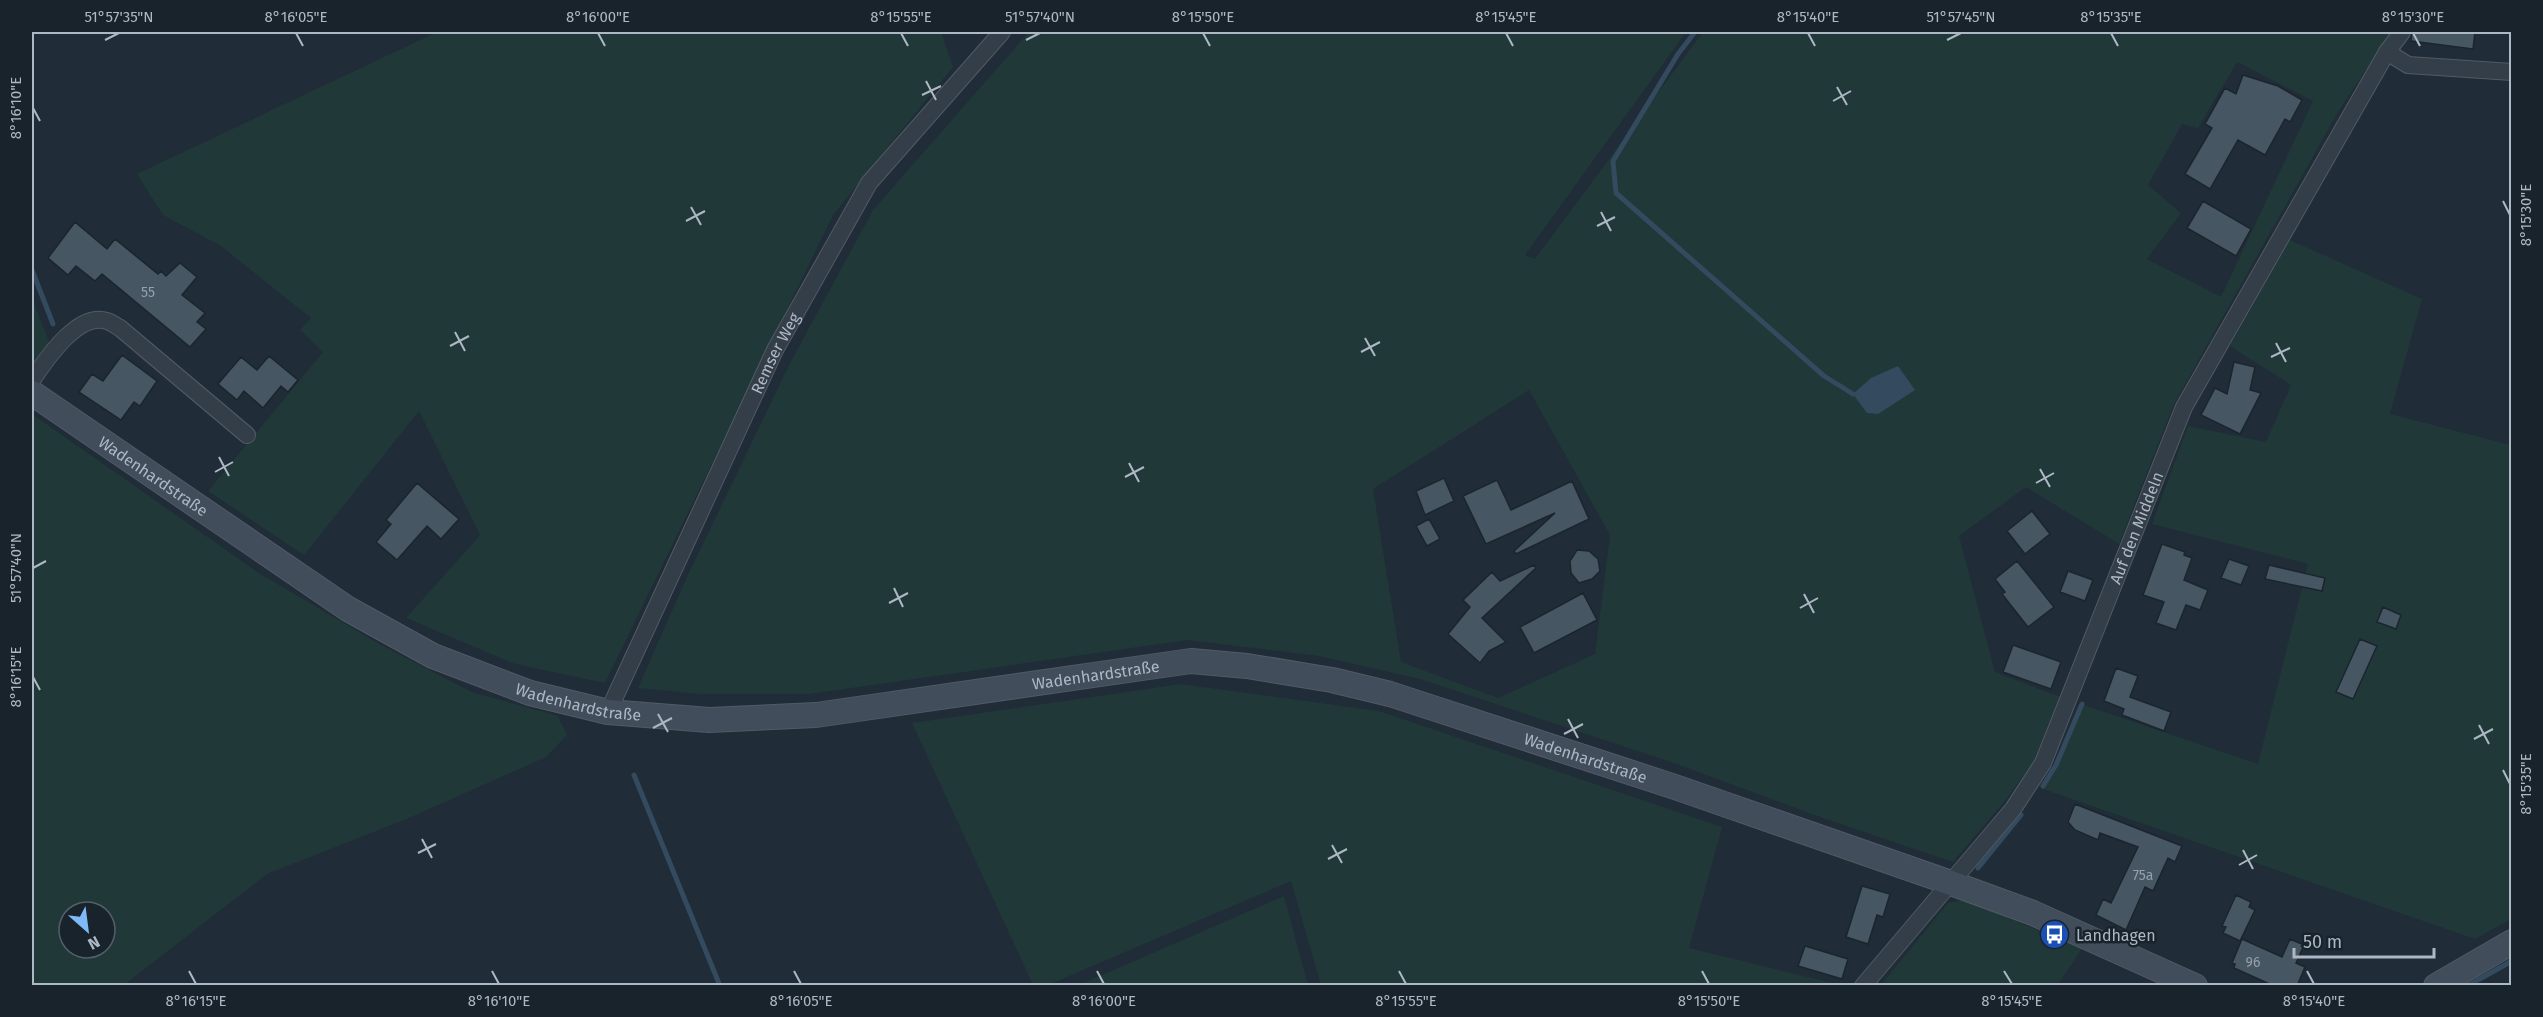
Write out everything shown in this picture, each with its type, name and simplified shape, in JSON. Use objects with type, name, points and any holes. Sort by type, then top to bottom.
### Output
[{"type":"street","name":"Remser Weg","points":[[608,712],[775,350],[869,183],[1002,32]]},
{"type":"street","name":"Auf den Middeln","points":[[1863,986],[2013,809],[2043,763],[2184,407],[2387,52],[2402,32]]},
{"type":"street","points":[[2387,52],[2408,65],[2511,72]]},
{"type":"street","points":[[32,380],[75,329],[87,322],[106,320],[120,328],[246,435]]},
{"type":"street","name":"Wadenhardstraße","points":[[32,393],[348,609],[433,656],[530,693],[608,712],[709,720],[816,716],[1191,661],[1247,666],[1332,680],[1390,694],[1675,787],[1951,883],[2033,913],[2195,986]]},
{"type":"street","points":[[2436,986],[2511,942]]},
{"type":"green space","points":[[437,32],[941,32],[953,67],[833,215],[605,683],[515,664],[406,618],[480,535],[419,411],[304,555],[208,491],[323,352],[300,330],[311,318],[221,246],[163,215],[137,174]]},
{"type":"green space","points":[[1029,32],[1686,32],[1525,255],[1535,259],[1703,32],[2391,32],[2338,112],[2174,404],[2119,544],[2026,487],[1959,536],[1995,672],[2060,697],[2037,757],[2004,802],[1953,862],[1817,816],[1674,763],[1420,679],[1319,656],[1187,640],[809,694],[700,694],[638,688],[686,579],[789,365],[873,210]],"holes":[[[2237,62],[2313,101],[2221,297],[2147,259],[2181,213],[2148,185],[2182,124],[2198,128]],[[1529,390],[1610,535],[1595,654],[1498,698],[1401,662],[1373,489]]]},
{"type":"green space","points":[[2290,240],[2422,299],[2390,414],[2511,445],[2511,919],[2475,939],[2043,789],[2057,768],[2084,705],[2258,764],[2308,564],[2152,524],[2188,426],[2266,442],[2291,385],[2230,346]]},
{"type":"green space","points":[[32,299],[50,344],[32,367]]},
{"type":"green space","points":[[32,414],[259,573],[381,645],[472,692],[558,716],[567,735],[546,757],[409,818],[267,874],[124,985],[32,985]]},
{"type":"green space","points":[[1181,684],[1379,711],[1722,827],[1689,948],[1841,985],[1321,985],[1291,881],[1048,985],[1033,985],[912,723]]},
{"type":"green space","points":[[1284,896],[1308,985],[1079,985]]},
{"type":"green space","points":[[1964,900],[2082,948],[2058,985],[1880,986],[1948,903]]},
{"type":"water","points":[[1898,366],[1915,390],[1878,414],[1867,413],[1853,394],[1871,378]]},
{"type":"building","points":[[2412,32],[2475,32],[2473,49],[2411,41]]},
{"type":"building","points":[[2243,75],[2278,86],[2302,100],[2290,122],[2285,119],[2265,155],[2238,140],[2210,189],[2185,174],[2212,128],[2205,124],[2225,88],[2236,94]]},
{"type":"building","points":[[2203,201],[2251,229],[2236,256],[2187,228]]},
{"type":"building","points":[[75,222],[107,249],[115,239],[158,274],[161,271],[166,276],[180,263],[197,277],[182,295],[205,313],[197,322],[206,329],[190,347],[102,274],[95,281],[76,266],[68,275],[48,258]]},
{"type":"building","points":[[122,355],[157,381],[140,406],[134,402],[121,420],[79,392],[92,374],[103,381]]},
{"type":"building","points":[[269,356],[298,380],[288,392],[281,386],[263,408],[244,391],[237,400],[218,384],[241,357],[257,370]]},
{"type":"building","points":[[2234,362],[2255,367],[2250,390],[2261,393],[2240,434],[2201,415],[2215,388],[2227,394]]},
{"type":"building","points":[[1444,478],[1454,501],[1425,515],[1416,491]]},
{"type":"building","points":[[1497,480],[1511,510],[1572,481],[1589,519],[1516,554],[1514,551],[1555,513],[1486,544],[1463,496]]},
{"type":"building","points":[[417,483],[459,519],[441,539],[427,526],[397,560],[376,542],[391,524],[386,520]]},
{"type":"building","points":[[2032,511],[2050,534],[2025,554],[2007,531]]},
{"type":"building","points":[[1429,519],[1440,539],[1427,546],[1416,526]]},
{"type":"building","points":[[2162,544],[2185,552],[2184,555],[2192,558],[2184,580],[2208,590],[2200,610],[2186,605],[2176,630],[2156,623],[2164,602],[2143,595]]},
{"type":"building","points":[[1577,550],[1589,551],[1598,559],[1600,571],[1592,579],[1579,583],[1571,573],[1570,561]]},
{"type":"building","points":[[2229,559],[2249,566],[2241,585],[2221,578]]},
{"type":"building","points":[[2017,561],[2054,607],[2028,627],[2002,594],[2005,592],[1995,579]]},
{"type":"building","points":[[1534,565],[1536,568],[1482,618],[1506,642],[1489,651],[1480,663],[1448,634],[1470,607],[1463,600],[1492,572],[1500,581]]},
{"type":"building","points":[[2269,565],[2325,578],[2322,591],[2265,579]]},
{"type":"building","points":[[2068,571],[2093,580],[2085,601],[2060,592]]},
{"type":"building","points":[[1583,593],[1597,620],[1534,653],[1520,627]]},
{"type":"building","points":[[2383,607],[2401,615],[2396,629],[2377,622]]},
{"type":"building","points":[[2360,639],[2377,646],[2353,699],[2336,692]]},
{"type":"building","points":[[2013,645],[2061,662],[2051,689],[2003,672]]},
{"type":"building","points":[[2116,668],[2138,676],[2130,697],[2171,712],[2164,731],[2122,715],[2124,709],[2104,701]]},
{"type":"building","points":[[2075,804],[2182,846],[2175,862],[2168,858],[2153,891],[2145,887],[2126,930],[2096,915],[2103,899],[2111,903],[2138,847],[2100,833],[2098,840],[2075,830],[2068,822]]},
{"type":"building","points":[[1862,886],[1890,894],[1883,917],[1877,915],[1868,944],[1846,937]]},
{"type":"building","points":[[2236,895],[2251,902],[2249,907],[2255,910],[2240,941],[2223,933],[2226,927],[2222,926]]},
{"type":"building","points":[[2242,939],[2282,957],[2290,939],[2304,945],[2296,963],[2305,967],[2297,986],[2274,986],[2234,968],[2235,964],[2232,963]]},
{"type":"building","points":[[1805,946],[1848,959],[1842,979],[1798,966]]},
{"type":"waterway","points":[[1695,32],[1678,54],[1613,161],[1616,193],[1824,376],[1853,394]]},
{"type":"waterway","points":[[32,270],[53,324]]},
{"type":"waterway","points":[[2043,786],[2056,765],[2082,704]]},
{"type":"waterway","points":[[634,775],[720,986]]},
{"type":"waterway","points":[[1978,868],[2021,815]]},
{"type":"waterway","points":[[2467,986],[2512,961]]},
{"type":"place","name":"Landhagen","points":[[2055,935]]}]
